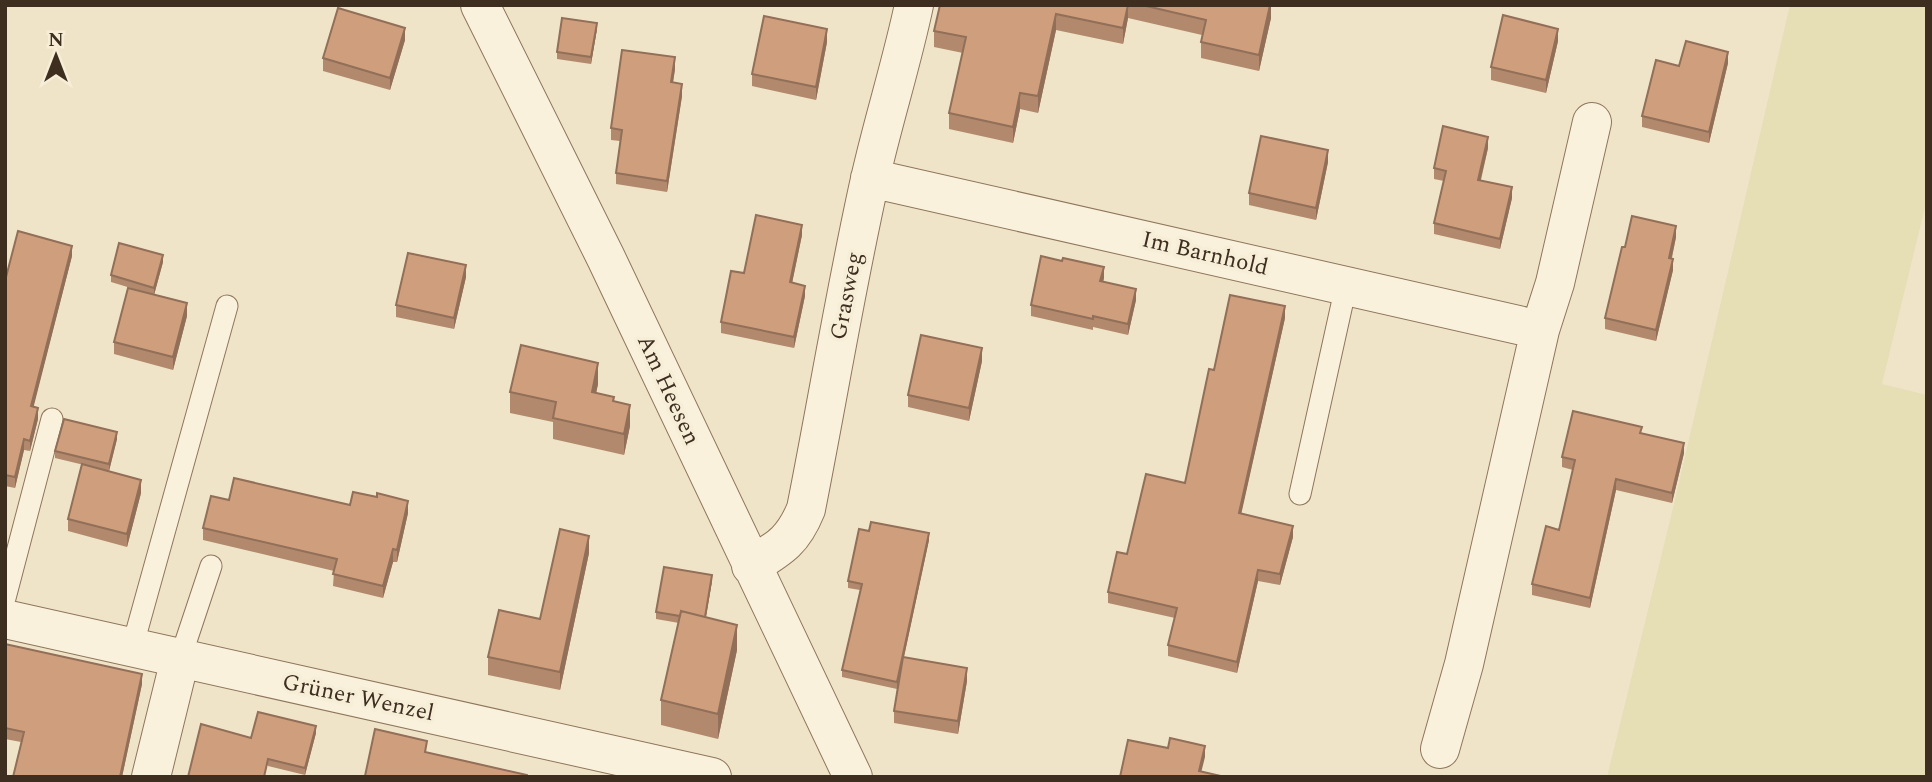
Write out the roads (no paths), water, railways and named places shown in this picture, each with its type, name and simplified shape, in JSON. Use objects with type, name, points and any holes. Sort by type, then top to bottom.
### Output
[{"type":"street","name":"Am Heesen","points":[[480,5],[606,258],[853,777]]},
{"type":"street","name":"Grasweg","points":[[751,566],[779,549],[797,530],[806,509],[870,178],[914,5]]},
{"type":"street","points":[[1440,749],[1464,664],[1592,122]]},
{"type":"street","name":"Im Barnhold","points":[[870,178],[1541,330]]},
{"type":"street","name":"Grüner Wenzel","points":[[5,619],[712,777]]},
{"type":"street","points":[[151,777],[180,659]]},
{"type":"lane","points":[[1300,494],[1346,286]]},
{"type":"lane","points":[[132,648],[228,306]]},
{"type":"lane","points":[[5,598],[52,419]]},
{"type":"lane","points":[[180,659],[211,566]]}]
